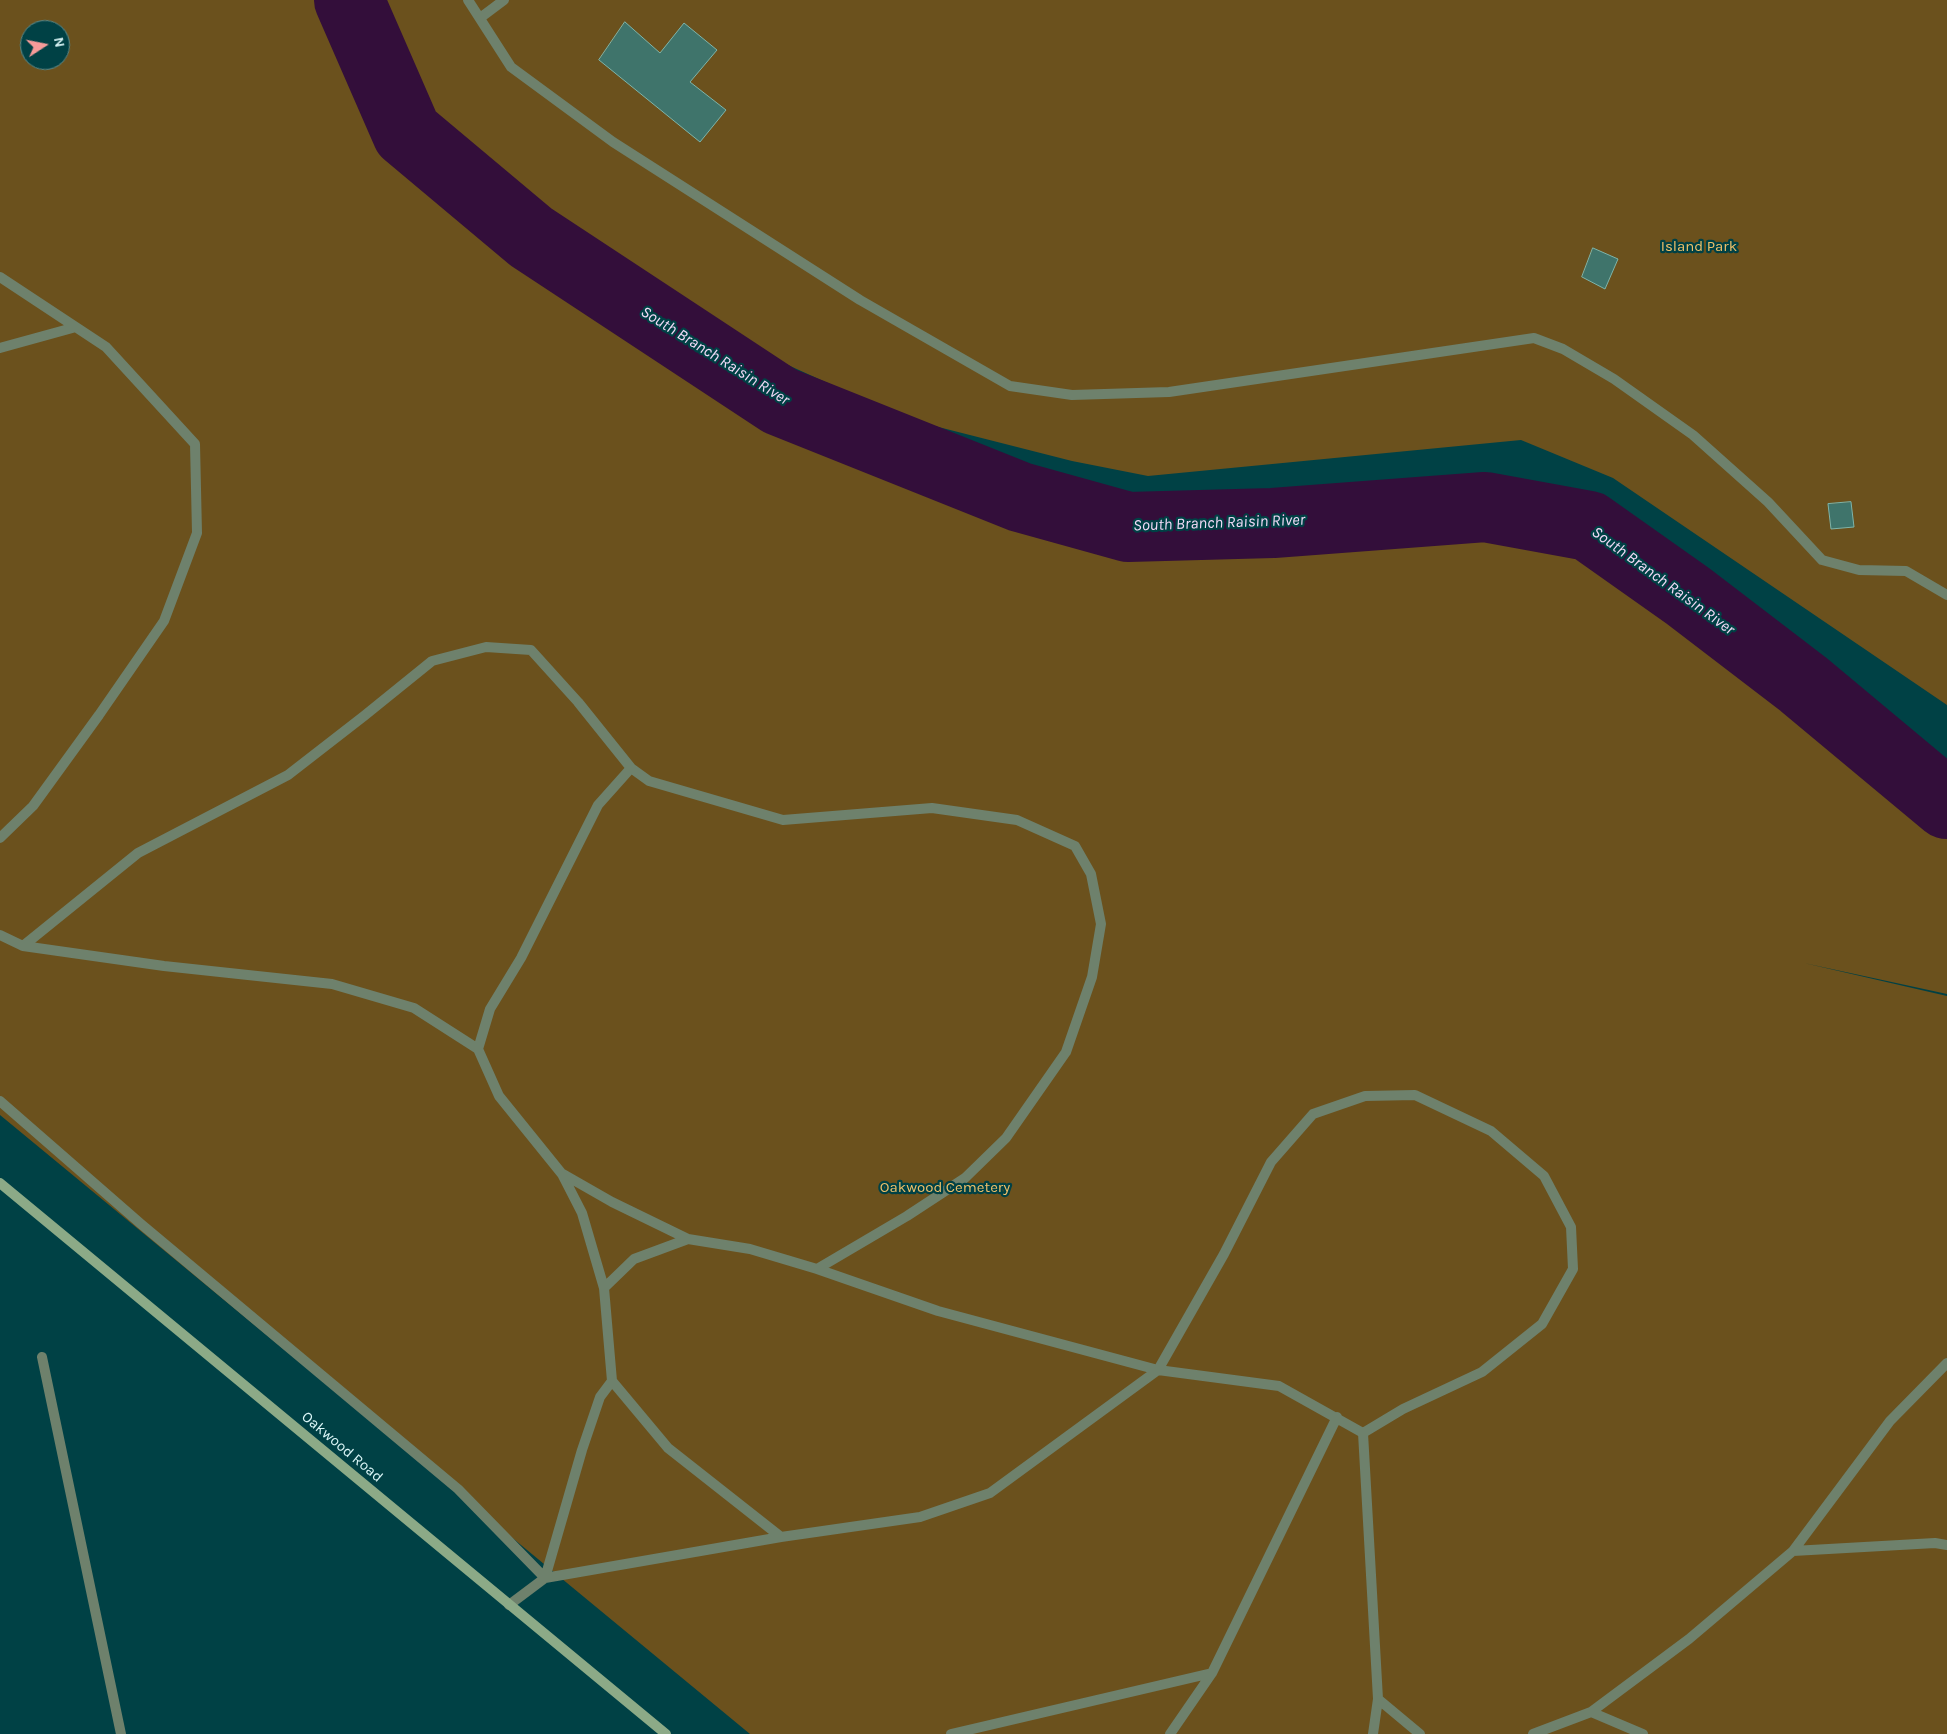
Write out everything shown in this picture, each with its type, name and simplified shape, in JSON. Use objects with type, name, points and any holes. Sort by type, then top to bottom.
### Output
[{"type":"street","name":"Oakwood Road","points":[[0,1183],[666,1734]]},
{"type":"lane","points":[[468,0],[511,67],[613,142],[860,300],[1010,386],[1072,396],[1169,392],[1534,338],[1563,349],[1614,379],[1693,435],[1768,502],[1822,560],[1859,570],[1906,570],[1947,595]]},
{"type":"lane","points":[[480,18],[504,0]]},
{"type":"lane","points":[[0,277],[106,347],[194,444],[198,533],[164,621],[99,715],[32,806],[0,838]]},
{"type":"lane","points":[[0,348],[76,327]]},
{"type":"lane","points":[[23,946],[138,853],[288,775],[432,661],[486,647],[531,650],[578,702],[631,768],[649,781],[783,820],[932,808],[1017,820],[1075,846],[1091,874],[1100,924],[1092,976],[1066,1052],[1006,1138],[965,1178],[907,1216],[817,1269]]},
{"type":"lane","points":[[478,1050],[490,1009],[522,958],[598,805],[631,768]]},
{"type":"lane","points":[[0,935],[23,946],[164,966],[332,984],[414,1008],[478,1050],[499,1096],[562,1174],[582,1213],[604,1288],[612,1381],[668,1448],[781,1537]]},
{"type":"lane","points":[[509,1605],[544,1578],[781,1537],[920,1517],[990,1493],[1158,1370],[1224,1254],[1271,1162],[1313,1114],[1365,1096],[1415,1095],[1491,1131],[1544,1176],[1571,1227],[1573,1269],[1542,1324],[1482,1372],[1403,1409],[1363,1433]]},
{"type":"lane","points":[[0,1100],[148,1230],[458,1488],[544,1578]]},
{"type":"lane","points":[[562,1174],[612,1202],[688,1238],[750,1250],[817,1269],[938,1311],[1158,1370],[1279,1386],[1363,1433]]},
{"type":"lane","points":[[604,1288],[634,1259],[688,1238]]},
{"type":"lane","points":[[42,1357],[121,1734]]},
{"type":"lane","points":[[1533,1734],[1591,1712],[1688,1639],[1793,1551],[1890,1421],[1947,1363]]},
{"type":"lane","points":[[544,1578],[600,1397],[612,1381]]},
{"type":"lane","points":[[1170,1734],[1212,1674],[1337,1417]]},
{"type":"lane","points":[[1363,1433],[1378,1699],[1373,1734]]},
{"type":"lane","points":[[1793,1551],[1935,1543],[1947,1545]]},
{"type":"lane","points":[[952,1734],[1212,1674]]},
{"type":"lane","points":[[1378,1699],[1420,1734]]},
{"type":"lane","points":[[1591,1712],[1643,1734]]},
{"type":"green space","name":"Oakwood Cemetery","points":[[0,0],[349,0],[407,133],[531,237],[780,401],[1020,497],[1128,527],[1485,507],[1589,526],[1947,807],[1947,994],[1804,963],[1947,996],[1947,1734],[750,1734],[0,1115]]},
{"type":"green space","name":"Island Park","points":[[367,0],[1947,0],[1947,705],[1613,478],[1521,440],[1148,476],[1072,461],[907,419],[682,317],[523,217],[416,125],[374,41]]},
{"type":"building","points":[[625,22],[660,53],[684,23],[717,50],[690,82],[726,110],[700,142],[599,60]]},
{"type":"building","points":[[1593,248],[1618,259],[1605,289],[1582,277]]},
{"type":"building","points":[[1851,502],[1854,527],[1831,529],[1828,504]]},
{"type":"waterway","name":"South Branch Raisin River","points":[[349,0],[407,133],[531,237],[780,401],[1020,497],[1128,527],[1273,523],[1485,507],[1589,526],[1688,596],[1803,684],[1947,804]]}]
